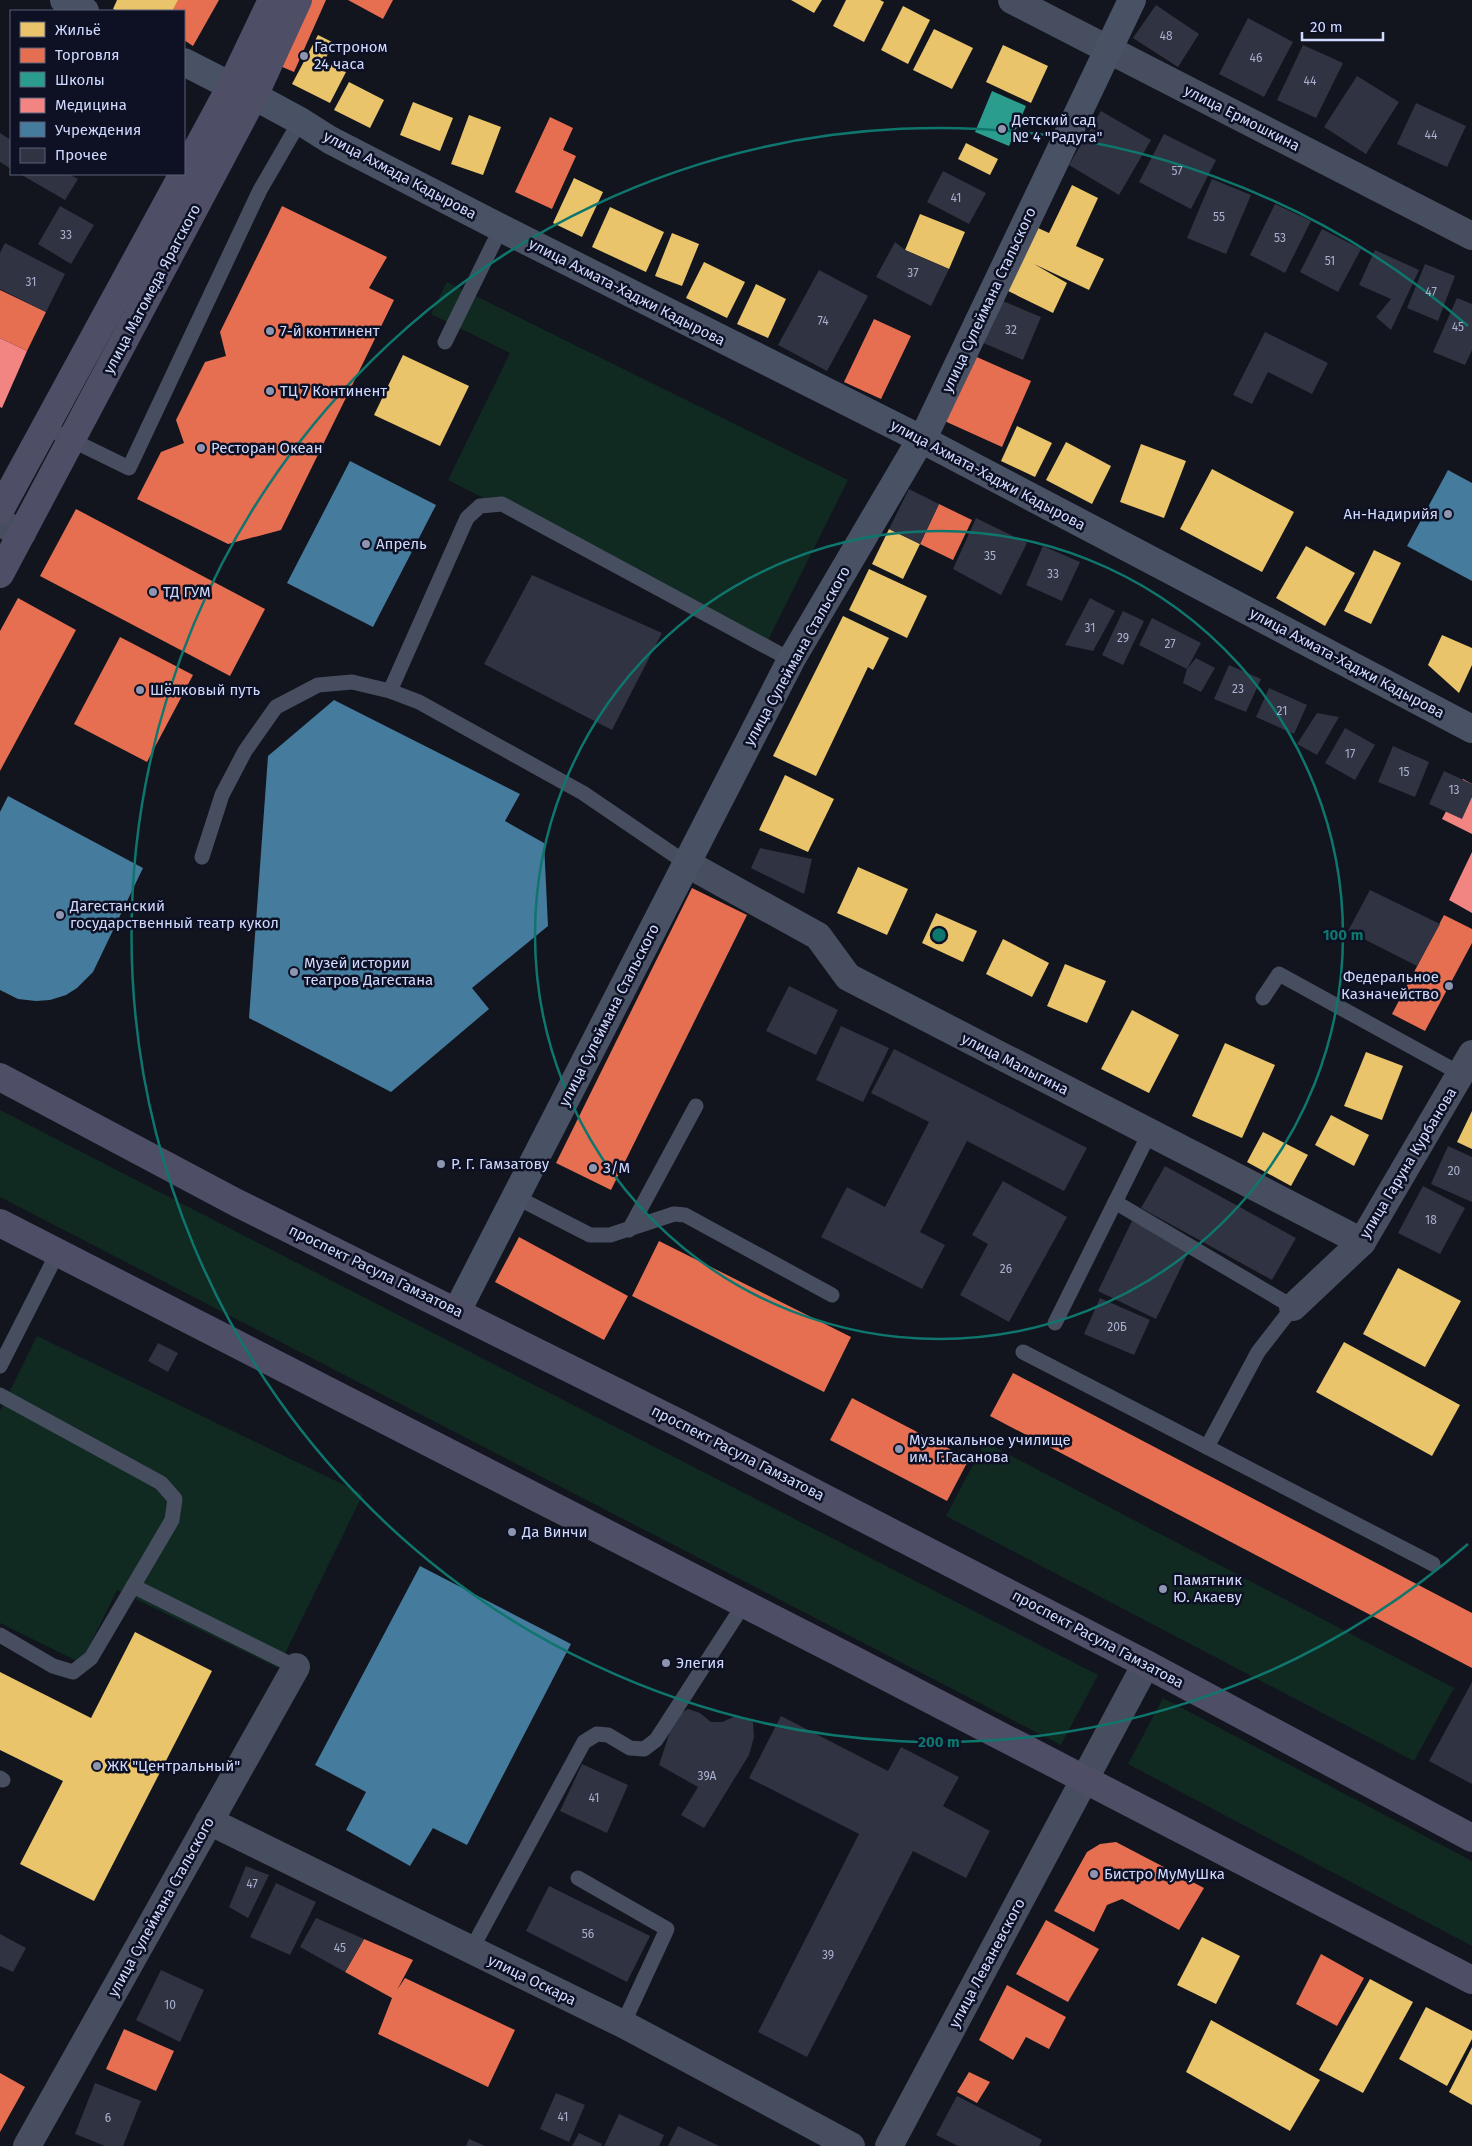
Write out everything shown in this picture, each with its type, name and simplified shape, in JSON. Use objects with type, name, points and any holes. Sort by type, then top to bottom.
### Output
[{"type":"main road","points":[[64,0],[83,10]]},
{"type":"main road","name":"улица Магомеда Ярагского","points":[[0,574],[11,528],[73,440],[242,91],[272,0]]},
{"type":"main road","name":"улица Магомеда Ярагского","points":[[185,172],[242,91],[298,0]]},
{"type":"main road","name":"улица Сулеймана Стальского","points":[[454,1310],[788,658],[917,437],[925,434],[1126,0]]},
{"type":"main road","name":"улица Сулеймана Стальского","points":[[1104,48],[1132,0]]},
{"type":"main road","points":[[185,62],[300,121]]},
{"type":"main road","name":"улица Ахмада Кадырова","points":[[300,121],[330,140],[501,228]]},
{"type":"main road","name":"улица Магомеда Ярагского","points":[[0,510],[183,175]]},
{"type":"main road","name":"улица Ахмата-Хаджи Кадырова","points":[[501,228],[917,437],[1472,729]]},
{"type":"main road","name":"улица Сулеймана Стальского","points":[[454,1310],[516,1197],[684,861],[792,660],[917,437]]},
{"type":"main road","name":"проспект Расула Гамзатова","points":[[0,1077],[237,1203],[683,1425],[1146,1664],[1472,1838]]},
{"type":"main road","points":[[0,1223],[1472,1980]]},
{"type":"street","name":"улица Ермошкина","points":[[1012,0],[1472,236]]},
{"type":"street","name":"улица Малыгина","points":[[684,861],[818,936],[848,977],[1149,1134],[1362,1242]]},
{"type":"street","name":"улица Гаруна Курбанова","points":[[1293,1307],[1362,1242],[1466,1064]]},
{"type":"street","name":"улица Леваневского","points":[[889,2146],[1146,1664]]},
{"type":"street","name":"улица Сулеймана Стальского","points":[[27,2146],[296,1668]]},
{"type":"street","name":"улица Оскара","points":[[209,1821],[623,2024],[851,2146]]},
{"type":"lane","points":[[45,427],[129,468],[260,190],[300,121]]},
{"type":"lane","points":[[446,342],[501,228]]},
{"type":"lane","points":[[390,691],[467,518],[480,506],[495,504],[502,504],[792,660]]},
{"type":"lane","points":[[202,857],[222,796],[245,751],[276,707],[318,685],[352,682],[390,691],[419,702],[584,793],[684,861]]},
{"type":"lane","points":[[1263,998],[1279,974],[1466,1064]]},
{"type":"lane","points":[[629,1230],[696,1106]]},
{"type":"lane","points":[[1055,1323],[1149,1134]]},
{"type":"lane","points":[[516,1197],[590,1235],[610,1235],[674,1214],[685,1215],[832,1295]]},
{"type":"lane","points":[[1115,1202],[1293,1307],[1258,1352],[1207,1447]]},
{"type":"lane","points":[[0,1366],[58,1252]]},
{"type":"lane","points":[[1023,1352],[1433,1564]]},
{"type":"lane","points":[[0,1395],[161,1483],[175,1500],[172,1520],[91,1658],[73,1672],[53,1666],[0,1635]]},
{"type":"lane","points":[[133,1586],[296,1668]]},
{"type":"lane","points":[[471,1950],[584,1742],[597,1734],[608,1735],[630,1748],[644,1750],[656,1740],[744,1604]]},
{"type":"lane","points":[[578,1878],[668,1929],[623,2024]]},
{"type":"green space","points":[[447,282],[848,480],[767,642],[448,480],[510,353],[431,314]]},
{"type":"green space","points":[[0,1110],[1098,1675],[1061,1745],[0,1197]]},
{"type":"green space","points":[[37,1336],[363,1494],[278,1668],[117,1590],[81,1663],[0,1623],[0,1411]]},
{"type":"green space","points":[[985,1442],[1454,1688],[1414,1761],[946,1516]]},
{"type":"green space","points":[[1163,1698],[1472,1861],[1472,1946],[1128,1764]]},
{"type":"building: Жильё","points":[[117,0],[179,0],[174,10],[113,9]]},
{"type":"building: Жильё","points":[[791,0],[822,0],[814,13]]},
{"type":"building: Жильё","points":[[846,0],[880,0],[884,2],[864,42],[833,26]]},
{"type":"building: Жильё","points":[[903,6],[930,20],[908,64],[881,50]]},
{"type":"building: Жильё","points":[[934,29],[973,48],[952,89],[913,70]]},
{"type":"building: Жильё","points":[[318,35],[334,43],[324,61],[346,72],[330,103],[292,84]]},
{"type":"building: Жильё","points":[[1003,45],[1048,66],[1031,103],[986,82]]},
{"type":"building: Жильё","points":[[349,82],[384,100],[370,128],[334,110]]},
{"type":"building: Жильё","points":[[413,102],[453,118],[440,151],[400,135]]},
{"type":"building: Жильё","points":[[469,115],[501,127],[483,175],[451,164]]},
{"type":"building: Жильё","points":[[966,143],[998,159],[990,175],[958,159]]},
{"type":"building: Жильё","points":[[574,178],[603,192],[582,237],[553,223]]},
{"type":"building: Жильё","points":[[1072,185],[1098,198],[1076,246],[1104,259],[1089,290],[1034,264],[1067,283],[1053,313],[1006,290],[1038,228],[1049,233]]},
{"type":"building: Жильё","points":[[610,207],[664,232],[646,272],[592,247]]},
{"type":"building: Жильё","points":[[920,214],[965,232],[949,269],[905,250]]},
{"type":"building: Жильё","points":[[672,233],[699,244],[682,286],[655,276]]},
{"type":"building: Жильё","points":[[704,262],[745,282],[727,318],[686,298]]},
{"type":"building: Жильё","points":[[756,284],[786,299],[768,338],[737,324]]},
{"type":"building: Жильё","points":[[403,355],[469,386],[440,446],[374,415]]},
{"type":"building: Жильё","points":[[1017,426],[1052,443],[1035,477],[1001,461]]},
{"type":"building: Жильё","points":[[1066,442],[1111,466],[1092,504],[1046,480]]},
{"type":"building: Жильё","points":[[1141,444],[1186,461],[1164,518],[1120,502]]},
{"type":"building: Жильё","points":[[1212,469],[1294,512],[1262,572],[1180,529]]},
{"type":"building: Жильё","points":[[889,529],[920,544],[903,579],[872,564]]},
{"type":"building: Жильё","points":[[1306,546],[1355,573],[1325,626],[1276,598]]},
{"type":"building: Жильё","points":[[1374,550],[1401,563],[1371,624],[1344,611]]},
{"type":"building: Жильё","points":[[869,569],[927,596],[907,638],[849,610]]},
{"type":"building: Жильё","points":[[843,616],[889,638],[873,670],[868,667],[816,776],[773,756]]},
{"type":"building: Жильё","points":[[1442,635],[1472,648],[1472,665],[1459,693],[1428,665]]},
{"type":"building: Жильё","points":[[785,775],[834,799],[808,852],[759,830]]},
{"type":"building: Жильё","points":[[858,867],[908,889],[887,935],[837,913]]},
{"type":"building: Жильё","points":[[936,913],[977,931],[963,962],[922,943]]},
{"type":"building: Жильё","points":[[1003,939],[1049,963],[1032,997],[986,974]]},
{"type":"building: Жильё","points":[[1065,964],[1106,981],[1087,1023],[1047,1006]]},
{"type":"building: Жильё","points":[[1132,1010],[1179,1035],[1149,1093],[1101,1069]]},
{"type":"building: Жильё","points":[[1225,1043],[1275,1065],[1242,1138],[1192,1116]]},
{"type":"building: Жильё","points":[[1366,1052],[1403,1066],[1382,1120],[1344,1106]]},
{"type":"building: Жильё","points":[[1472,1111],[1472,1149],[1457,1142]]},
{"type":"building: Жильё","points":[[1331,1115],[1369,1135],[1354,1166],[1315,1145]]},
{"type":"building: Жильё","points":[[1263,1132],[1308,1155],[1291,1186],[1247,1162]]},
{"type":"building: Жильё","points":[[1398,1268],[1461,1301],[1425,1367],[1363,1334]]},
{"type":"building: Жильё","points":[[1344,1342],[1460,1405],[1432,1456],[1316,1392]]},
{"type":"building: Жильё","name":"ЖК \"Центральный\"","points":[[135,1632],[212,1671],[94,1901],[20,1864],[63,1781],[0,1750],[0,1672],[91,1718]]},
{"type":"building: Жильё","points":[[1202,1937],[1240,1956],[1216,2004],[1177,1985]]},
{"type":"building: Жильё","points":[[1370,1979],[1413,2002],[1363,2093],[1319,2070]]},
{"type":"building: Жильё","points":[[1426,2007],[1472,2031],[1472,2039],[1447,2086],[1399,2059]]},
{"type":"building: Жильё","points":[[1211,2020],[1320,2080],[1290,2131],[1186,2072]]},
{"type":"building: Жильё","points":[[1472,2047],[1472,2105],[1449,2092]]},
{"type":"building: Торговля","points":[[178,0],[219,0],[193,46],[185,41],[185,10],[173,10]]},
{"type":"building: Торговля","points":[[301,0],[326,0],[294,72],[273,63]]},
{"type":"building: Торговля","points":[[348,0],[393,0],[383,19]]},
{"type":"building: Торговля","points":[[550,117],[573,128],[563,150],[576,156],[552,209],[515,192]]},
{"type":"building: Торговля","name":"ТЦ 7 Континент","points":[[282,206],[387,257],[369,288],[394,300],[281,530],[228,544],[137,499],[161,452],[184,443],[176,420],[205,362],[226,356],[220,332]]},
{"type":"building: Торговля","points":[[0,290],[46,312],[27,351],[0,338]]},
{"type":"building: Торговля","points":[[874,319],[911,336],[881,399],[844,382]]},
{"type":"building: Торговля","points":[[970,354],[1031,381],[1002,447],[940,419]]},
{"type":"building: Торговля","points":[[939,504],[972,520],[953,560],[920,544]]},
{"type":"building: Торговля","name":"ТД ГУМ","points":[[76,509],[265,609],[230,676],[40,576]]},
{"type":"building: Торговля","points":[[18,598],[76,630],[0,771],[0,631]]},
{"type":"building: Торговля","points":[[120,637],[193,675],[147,762],[74,724]]},
{"type":"building: Торговля","points":[[692,888],[747,915],[611,1190],[556,1163]]},
{"type":"building: Торговля","points":[[1444,915],[1472,929],[1472,943],[1425,1031],[1392,1014]]},
{"type":"building: Торговля","points":[[519,1237],[628,1296],[604,1340],[495,1282]]},
{"type":"building: Торговля","points":[[659,1241],[851,1337],[824,1392],[632,1296]]},
{"type":"building: Торговля","points":[[1013,1373],[1472,1613],[1472,1668],[990,1416]]},
{"type":"building: Торговля","name":"Музыкальное училище им. Г.Гасанова","points":[[852,1398],[969,1459],[947,1501],[830,1440]]},
{"type":"building: Торговля","points":[[1116,1842],[1204,1888],[1179,1930],[1122,1899],[1107,1905],[1094,1932],[1054,1911],[1087,1852],[1100,1844]]},
{"type":"building: Торговля","points":[[1046,1920],[1099,1949],[1068,2002],[1016,1974]]},
{"type":"building: Торговля","points":[[364,1939],[413,1960],[397,1990],[405,1978],[515,2030],[488,2087],[378,2034],[392,1998],[345,1972]]},
{"type":"building: Торговля","points":[[1321,1954],[1364,1978],[1337,2026],[1296,2004]]},
{"type":"building: Торговля","points":[[1007,1985],[1066,2017],[1049,2049],[1026,2037],[1013,2060],[979,2040]]},
{"type":"building: Торговля","points":[[124,2029],[174,2051],[156,2091],[106,2069]]},
{"type":"building: Торговля","points":[[969,2072],[990,2082],[977,2103],[957,2092]]},
{"type":"building: Торговля","points":[[0,2073],[25,2087],[0,2132]]},
{"type":"building: Школы","points":[[992,91],[1026,106],[1009,146],[975,132]]},
{"type":"building: Медицина","points":[[0,338],[27,351],[2,408],[0,407]]},
{"type":"building: Медицина","points":[[1463,779],[1472,784],[1472,834],[1442,819]]},
{"type":"building: Медицина","points":[[1472,852],[1472,913],[1449,900]]},
{"type":"building: Учреждения","points":[[350,461],[436,505],[373,627],[287,583]]},
{"type":"building: Учреждения","name":"Ан-Надирийя","points":[[1448,470],[1472,483],[1472,581],[1407,546]]},
{"type":"building: Учреждения","points":[[334,700],[520,794],[505,821],[544,843],[548,926],[472,988],[489,1009],[391,1092],[249,1018],[268,756]]},
{"type":"building: Учреждения","name":"Дагестанский государственный театр кукол","points":[[8,796],[143,868],[93,972],[77,988],[66,995],[50,1000],[18,999],[0,990],[0,812]]},
{"type":"building: Учреждения","points":[[420,1566],[571,1644],[467,1845],[433,1828],[410,1866],[346,1830],[366,1792],[315,1765]]},
{"type":"building: Прочее","points":[[1156,5],[1199,34],[1178,67],[1133,38]]},
{"type":"building: Прочее","points":[[1248,18],[1293,42],[1264,97],[1219,74]]},
{"type":"building: Прочее","points":[[1303,45],[1343,63],[1316,118],[1277,100]]},
{"type":"building: Прочее","points":[[1357,76],[1399,102],[1366,154],[1324,127]]},
{"type":"building: Прочее","points":[[1416,103],[1466,126],[1447,167],[1397,144]]},
{"type":"building: Прочее","points":[[1101,111],[1151,140],[1119,195],[1069,165]]},
{"type":"building: Прочее","points":[[0,133],[10,139],[10,168],[0,162]]},
{"type":"building: Прочее","points":[[1164,134],[1216,160],[1191,209],[1139,182]]},
{"type":"building: Прочее","points":[[943,171],[986,193],[969,224],[927,202]]},
{"type":"building: Прочее","points":[[22,175],[71,175],[78,179],[65,200]]},
{"type":"building: Прочее","points":[[1212,179],[1251,195],[1226,254],[1187,238]]},
{"type":"building: Прочее","points":[[1275,204],[1311,221],[1285,273],[1250,255]]},
{"type":"building: Прочее","points":[[60,206],[94,225],[71,264],[38,244]]},
{"type":"building: Прочее","points":[[1322,229],[1361,249],[1338,292],[1300,272]]},
{"type":"building: Прочее","points":[[895,242],[905,250],[949,269],[931,306],[876,277]]},
{"type":"building: Прочее","points":[[5,243],[65,274],[46,312],[0,289],[0,253]]},
{"type":"building: Прочее","points":[[1375,250],[1419,270],[1391,330],[1376,317],[1391,299],[1359,285]]},
{"type":"building: Прочее","points":[[1425,264],[1455,276],[1438,321],[1407,308]]},
{"type":"building: Прочее","points":[[819,270],[868,296],[827,371],[778,345]]},
{"type":"building: Прочее","points":[[1457,298],[1472,304],[1472,350],[1465,365],[1433,352]]},
{"type":"building: Прочее","points":[[998,299],[1041,317],[1023,360],[981,342]]},
{"type":"building: Прочее","points":[[1265,332],[1328,363],[1312,394],[1268,372],[1252,404],[1233,395]]},
{"type":"building: Прочее","points":[[909,489],[939,504],[920,544],[889,529]]},
{"type":"building: Прочее","points":[[976,518],[1027,543],[1001,595],[953,569]]},
{"type":"building: Прочее","points":[[1043,546],[1080,562],[1062,601],[1026,585]]},
{"type":"building: Прочее","points":[[532,575],[662,633],[612,730],[484,664]]},
{"type":"building: Прочее","points":[[1090,598],[1115,611],[1093,651],[1065,645]]},
{"type":"building: Прочее","points":[[1123,611],[1144,621],[1123,665],[1102,655]]},
{"type":"building: Прочее","points":[[1152,618],[1201,643],[1187,669],[1139,645]]},
{"type":"building: Прочее","points":[[1196,658],[1215,668],[1201,692],[1183,683],[1187,669]]},
{"type":"building: Прочее","points":[[1229,665],[1261,679],[1246,712],[1214,699]]},
{"type":"building: Прочее","points":[[1269,688],[1307,705],[1294,734],[1256,717]]},
{"type":"building: Прочее","points":[[1317,713],[1339,717],[1317,755],[1297,744]]},
{"type":"building: Прочее","points":[[1345,728],[1375,745],[1355,780],[1325,763]]},
{"type":"building: Прочее","points":[[1393,746],[1429,762],[1415,797],[1378,782]]},
{"type":"building: Прочее","points":[[1444,771],[1472,784],[1472,797],[1462,819],[1429,804]]},
{"type":"building: Прочее","points":[[760,848],[812,859],[804,894],[751,868]]},
{"type":"building: Прочее","points":[[1370,890],[1440,924],[1417,966],[1348,931]]},
{"type":"building: Прочее","points":[[789,986],[838,1010],[816,1055],[766,1031]]},
{"type":"building: Прочее","points":[[841,1026],[889,1048],[863,1102],[816,1080]]},
{"type":"building: Прочее","points":[[894,1049],[1087,1148],[1064,1191],[967,1141],[920,1232],[945,1245],[922,1289],[821,1237],[847,1187],[885,1207],[929,1122],[871,1093]]},
{"type":"building: Прочее","points":[[1448,1146],[1472,1157],[1472,1202],[1431,1184]]},
{"type":"building: Прочее","points":[[1165,1166],[1296,1238],[1272,1280],[1141,1208]]},
{"type":"building: Прочее","points":[[1003,1181],[1067,1217],[1009,1322],[960,1295],[988,1244],[972,1235]]},
{"type":"building: Прочее","points":[[1423,1186],[1465,1208],[1440,1254],[1398,1233]]},
{"type":"building: Прочее","points":[[1132,1221],[1190,1249],[1156,1319],[1098,1291]]},
{"type":"building: Прочее","points":[[1100,1298],[1150,1320],[1134,1355],[1084,1334]]},
{"type":"building: Прочее","points":[[158,1343],[178,1353],[168,1372],[148,1361]]},
{"type":"building: Прочее","points":[[1472,1682],[1472,1784],[1429,1761]]},
{"type":"building: Прочее","points":[[688,1709],[700,1713],[711,1722],[722,1722],[736,1716],[753,1722],[754,1737],[749,1755],[704,1828],[681,1815],[698,1787],[659,1765],[675,1716]]},
{"type":"building: Прочее","points":[[781,1716],[888,1771],[901,1747],[959,1777],[943,1806],[990,1831],[966,1878],[913,1851],[807,2057],[758,2032],[859,1834],[749,1778]]},
{"type":"building: Прочее","points":[[582,1764],[628,1785],[607,1833],[560,1811]]},
{"type":"building: Прочее","points":[[246,1866],[269,1875],[248,1918],[229,1907]]},
{"type":"building: Прочее","points":[[276,1883],[316,1902],[290,1955],[250,1937]]},
{"type":"building: Прочее","points":[[549,1886],[650,1936],[627,1982],[526,1931]]},
{"type":"building: Прочее","points":[[316,1918],[364,1939],[345,1972],[300,1947]]},
{"type":"building: Прочее","points":[[0,1934],[26,1948],[13,1972],[0,1966]]},
{"type":"building: Прочее","points":[[161,1970],[204,1990],[180,2042],[136,2020]]},
{"type":"building: Прочее","points":[[95,2083],[141,2101],[123,2146],[105,2146],[75,2134]]},
{"type":"building: Прочее","points":[[556,2093],[585,2105],[569,2142],[540,2129]]},
{"type":"building: Прочее","points":[[957,2096],[1042,2140],[1039,2146],[958,2146],[936,2135]]},
{"type":"building: Прочее","points":[[619,2114],[664,2135],[659,2146],[604,2146]]},
{"type":"building: Прочее","points":[[678,2126],[719,2146],[668,2146]]},
{"type":"building: Прочее","points":[[579,2133],[602,2144],[601,2146],[572,2146]]},
{"type":"building: Прочее","points":[[469,2139],[485,2146],[466,2146]]},
{"type":"place","name":"Гастроном 24 часа","points":[[304,56]]},
{"type":"place","name":"Детский сад № 4 \"Радуга\"","points":[[1002,129]]},
{"type":"place","name":"7-й континент","points":[[270,331]]},
{"type":"place","name":"ТЦ 7 Континент","points":[[270,391]]},
{"type":"place","name":"Ресторан Океан","points":[[201,448]]},
{"type":"place","name":"Ан-Надирийя","points":[[1448,514]]},
{"type":"place","name":"Апрель","points":[[366,544]]},
{"type":"place","name":"ТД ГУМ","points":[[153,592]]},
{"type":"place","name":"Шёлковый путь","points":[[140,690]]},
{"type":"place","name":"Дагестанский государственный театр кукол","points":[[60,915]]},
{"type":"place","name":"Музей истории театров Дагестана","points":[[294,972]]},
{"type":"place","name":"Федеральное Казначейство","points":[[1449,986]]},
{"type":"place","name":"Р. Г. Гамзатову","points":[[441,1164]]},
{"type":"place","name":"З/М","points":[[593,1168]]},
{"type":"place","name":"Музыкальное училище им. Г.Гасанова","points":[[899,1449]]},
{"type":"place","name":"Да Винчи","points":[[512,1532]]},
{"type":"place","name":"Памятник Ю. Акаеву","points":[[1163,1589]]},
{"type":"place","name":"Элегия","points":[[666,1663]]},
{"type":"place","name":"ЖК \"Центральный\"","points":[[97,1766]]},
{"type":"place","name":"Бистро МуМуШка","points":[[1094,1874]]}]
